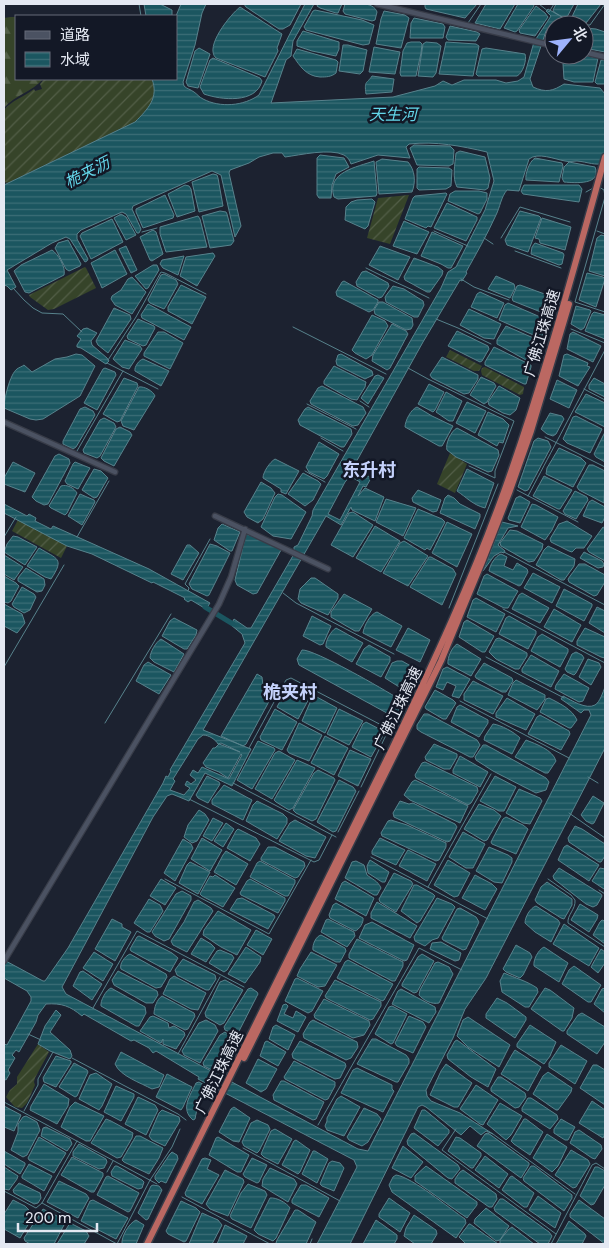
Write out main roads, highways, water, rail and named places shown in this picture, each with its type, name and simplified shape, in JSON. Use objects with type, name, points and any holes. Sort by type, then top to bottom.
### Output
[{"type":"highway","name":"广佛江珠高速","points":[[597,196],[605,157]]},
{"type":"highway","name":"广佛江珠高速","points":[[147,1244],[441,661],[509,493],[533,422],[605,173]]},
{"type":"highway","name":"广佛江珠高速","points":[[152,1244],[220,1102]]},
{"type":"water","points":[[144,4],[160,4],[172,10],[172,15],[146,15]]},
{"type":"water","points":[[181,4],[206,4],[183,82],[184,86],[210,102],[224,105],[246,102],[259,95],[305,4],[314,4],[293,41],[291,56],[286,60],[271,103],[393,97],[435,86],[443,81],[452,85],[464,80],[496,80],[506,83],[518,81],[524,77],[534,42],[544,27],[544,37],[530,79],[533,87],[549,90],[564,84],[600,88],[605,94],[605,163],[595,164],[541,156],[533,157],[529,159],[519,191],[507,190],[467,273],[462,281],[460,280],[423,342],[350,473],[362,480],[368,476],[371,478],[366,487],[363,486],[358,496],[365,488],[384,497],[375,521],[352,510],[351,507],[341,525],[326,516],[203,730],[251,749],[232,786],[205,773],[189,801],[172,794],[167,796],[153,817],[62,987],[66,994],[358,1149],[368,1151],[591,715],[589,710],[584,710],[581,713],[561,699],[563,696],[579,704],[595,705],[605,687],[605,748],[486,978],[465,1009],[453,1038],[426,1090],[427,1096],[431,1101],[460,1113],[493,1134],[486,1131],[481,1135],[470,1126],[461,1135],[426,1107],[422,1105],[418,1107],[350,1244],[317,1244],[357,1167],[354,1160],[198,1079],[199,1077],[156,1051],[153,1053],[149,1048],[134,1040],[131,1041],[84,1014],[82,1016],[74,1010],[61,1005],[46,1004],[38,1015],[19,1052],[16,1050],[12,1055],[15,1058],[8,1070],[10,1073],[6,1080],[4,1079],[4,1044],[7,1045],[31,1001],[31,997],[27,991],[4,978],[4,960],[45,981],[68,948],[166,776],[168,777],[170,770],[245,643],[242,634],[231,625],[234,619],[247,628],[251,628],[294,554],[294,547],[298,545],[313,510],[441,288],[448,272],[456,267],[485,210],[494,181],[487,152],[448,145],[429,143],[409,144],[406,147],[410,158],[378,155],[351,164],[344,155],[331,152],[285,157],[282,153],[273,153],[230,170],[229,173],[241,226],[235,237],[221,175],[212,171],[133,206],[132,209],[141,229],[139,233],[137,233],[126,214],[122,212],[81,230],[77,234],[77,239],[88,259],[87,261],[85,262],[70,239],[66,237],[52,243],[7,270],[16,287],[11,290],[4,285],[4,185],[135,122],[148,108],[154,92],[152,80],[178,80],[178,15],[176,15]],"holes":[[[350,476],[360,482],[340,520],[328,514]],[[203,735],[212,738],[218,744],[221,743],[240,752],[219,744],[213,748],[203,763],[206,767],[228,778],[242,755],[229,779],[202,767],[198,773],[193,770],[190,775],[196,780],[191,784],[187,781],[185,785],[190,788],[184,795],[170,790],[175,781],[173,779],[198,739]]]},
{"type":"water","points":[[244,4],[301,4],[290,25],[279,29]]},
{"type":"water","points":[[318,4],[342,4],[338,13],[336,13],[320,8],[317,6]]},
{"type":"water","points":[[345,4],[372,6],[377,12],[375,20],[372,21],[345,14],[343,11]]},
{"type":"water","points":[[425,4],[477,4],[465,18],[426,9]]},
{"type":"water","points":[[486,4],[515,4],[500,29],[475,23]]},
{"type":"water","points":[[518,4],[533,4],[534,6],[515,32],[504,28]]},
{"type":"water","points":[[556,4],[574,4],[568,15],[559,15],[553,10]]},
{"type":"water","points":[[578,4],[601,4],[592,15],[573,15]]},
{"type":"water","points":[[536,6],[546,15],[544,15],[544,23],[535,36],[520,33],[519,30]]},
{"type":"water","points":[[240,7],[282,34],[277,48],[278,51],[265,77],[216,58],[213,53],[213,47],[220,31]]},
{"type":"water","points":[[548,9],[558,15],[550,15],[546,11]]},
{"type":"water","points":[[315,10],[362,20],[374,25],[369,44],[363,45],[306,30],[304,27]]},
{"type":"water","points":[[384,11],[405,15],[409,18],[401,48],[376,44]]},
{"type":"water","points":[[414,18],[443,24],[445,27],[443,38],[410,38],[411,23]]},
{"type":"water","points":[[450,26],[480,34],[476,41],[448,40],[446,37]]},
{"type":"water","points":[[594,29],[605,32],[605,52],[594,50]]},
{"type":"water","points":[[303,31],[339,42],[336,56],[297,46],[297,41]]},
{"type":"water","points":[[420,42],[422,44],[416,76],[401,76],[403,51],[407,43]]},
{"type":"water","points":[[426,42],[437,43],[441,46],[436,73],[433,77],[418,76],[423,44]]},
{"type":"water","points":[[446,42],[476,44],[479,46],[473,76],[439,74]]},
{"type":"water","points":[[343,45],[367,50],[363,71],[360,74],[339,71]]},
{"type":"water","points":[[374,47],[400,52],[395,74],[369,72]]},
{"type":"water","points":[[199,48],[210,54],[198,88],[188,86],[186,82],[195,51]]},
{"type":"water","points":[[297,49],[336,60],[338,62],[336,73],[320,77],[307,73],[293,56]]},
{"type":"water","points":[[482,49],[525,54],[523,69],[517,76],[478,76],[476,74]]},
{"type":"water","points":[[594,57],[598,58],[593,82],[574,82],[564,79],[563,65],[594,65]]},
{"type":"water","points":[[213,58],[260,78],[262,81],[253,94],[245,97],[228,99],[204,94],[200,87],[210,60]]},
{"type":"water","points":[[601,60],[605,60],[605,84],[597,84],[595,82]]},
{"type":"water","points":[[372,76],[394,79],[392,92],[366,94],[366,83]]},
{"type":"water","points":[[414,145],[450,146],[454,150],[453,164],[449,166],[417,165],[410,148]]},
{"type":"water","points":[[460,151],[485,157],[490,178],[488,188],[485,190],[457,187],[455,179],[456,153]]},
{"type":"water","points":[[320,155],[344,158],[349,167],[336,174],[332,185],[331,198],[319,198],[317,195],[317,158]]},
{"type":"water","points":[[535,158],[562,163],[559,182],[526,180],[528,168]]},
{"type":"water","points":[[382,159],[408,162],[414,176],[412,192],[379,194],[376,162]]},
{"type":"water","points":[[374,161],[376,196],[338,199],[334,197],[334,182],[339,176],[352,168]]},
{"type":"water","points":[[569,162],[595,167],[595,177],[587,182],[564,182],[562,178],[564,167]]},
{"type":"water","points":[[419,167],[449,168],[452,170],[451,186],[446,189],[419,190],[417,188],[417,169]]},
{"type":"water","points":[[213,174],[217,175],[218,178],[223,206],[199,212],[192,182]]},
{"type":"water","points":[[185,185],[191,189],[195,211],[177,217],[168,194]]},
{"type":"water","points":[[524,185],[579,185],[582,189],[579,202],[523,194],[521,191]]},
{"type":"water","points":[[455,191],[487,193],[487,199],[480,213],[478,214],[448,201],[450,194]]},
{"type":"water","points":[[446,193],[431,227],[428,226],[426,228],[405,219],[415,196]]},
{"type":"water","points":[[165,195],[174,215],[173,218],[143,228],[136,209]]},
{"type":"water","points":[[372,199],[375,202],[368,226],[365,229],[345,220],[346,207],[351,202]]},
{"type":"water","points":[[447,203],[477,217],[466,241],[434,228]]},
{"type":"water","points":[[220,211],[227,214],[234,241],[231,245],[210,248],[202,216]]},
{"type":"water","points":[[520,211],[541,218],[528,252],[507,245],[505,240]]},
{"type":"water","points":[[121,214],[126,217],[136,235],[126,240],[114,218]]},
{"type":"water","points":[[198,216],[207,247],[166,252],[160,234],[160,227]]},
{"type":"water","points":[[542,218],[571,227],[565,250],[540,243],[539,239],[535,238]]},
{"type":"water","points":[[112,219],[123,242],[91,259],[80,236],[82,233]]},
{"type":"water","points":[[404,221],[429,232],[417,254],[393,246]]},
{"type":"water","points":[[153,230],[156,232],[163,254],[152,261],[140,237]]},
{"type":"water","points":[[432,232],[463,246],[451,268],[421,256]]},
{"type":"water","points":[[601,235],[605,236],[605,276],[589,271],[597,238]]},
{"type":"water","points":[[68,240],[81,264],[69,271],[66,269],[55,248],[58,243]]},
{"type":"water","points":[[535,243],[563,253],[562,264],[559,265],[531,254]]},
{"type":"water","points":[[126,246],[137,270],[131,273],[119,249]]},
{"type":"water","points":[[380,246],[410,257],[398,280],[369,265]]},
{"type":"water","points":[[52,250],[61,261],[64,275],[29,293],[25,292],[14,271],[21,265]]},
{"type":"water","points":[[115,250],[127,274],[102,288],[91,263]]},
{"type":"water","points":[[213,253],[215,256],[197,286],[180,276],[186,257]]},
{"type":"water","points":[[184,256],[178,275],[163,268],[160,264],[162,260]]},
{"type":"water","points":[[414,258],[438,267],[443,271],[430,292],[405,280],[404,277]]},
{"type":"water","points":[[153,265],[157,265],[159,270],[146,289],[135,276]]},
{"type":"water","points":[[366,271],[388,283],[389,286],[382,297],[379,298],[357,286],[356,282],[362,272]]},
{"type":"water","points":[[587,273],[605,279],[596,307],[579,300]]},
{"type":"water","points":[[164,274],[176,280],[178,284],[164,309],[150,303],[148,300],[161,275]]},
{"type":"water","points":[[496,276],[514,284],[515,288],[510,298],[488,289]]},
{"type":"water","points":[[132,277],[146,292],[132,314],[115,305],[111,299],[112,296],[121,290],[128,279]]},
{"type":"water","points":[[344,281],[378,300],[373,310],[369,312],[337,296],[336,292]]},
{"type":"water","points":[[181,285],[206,297],[192,324],[168,311],[168,307]]},
{"type":"water","points":[[520,285],[550,296],[551,299],[546,314],[513,301],[512,298],[517,286]]},
{"type":"water","points":[[393,286],[404,289],[423,301],[424,305],[418,317],[414,317],[386,302],[385,297]]},
{"type":"water","points":[[480,292],[504,303],[497,318],[471,307],[477,294]]},
{"type":"water","points":[[379,302],[383,302],[412,318],[413,325],[411,329],[406,330],[375,314],[374,310]]},
{"type":"water","points":[[508,303],[545,319],[546,322],[542,336],[538,337],[499,320],[505,305]]},
{"type":"water","points":[[148,304],[191,327],[184,340],[142,318],[141,315]]},
{"type":"water","points":[[576,306],[591,311],[584,328],[581,330],[571,324]]},
{"type":"water","points":[[114,308],[130,315],[131,319],[108,353],[96,341]]},
{"type":"water","points":[[469,309],[501,324],[494,339],[484,338],[460,325]]},
{"type":"water","points":[[594,312],[605,315],[605,339],[585,331]]},
{"type":"water","points":[[372,315],[385,321],[388,326],[372,355],[366,359],[352,350]]},
{"type":"water","points":[[138,319],[155,328],[146,345],[143,346],[128,339],[127,336]]},
{"type":"water","points":[[392,324],[408,334],[390,368],[387,370],[372,361],[373,355]]},
{"type":"water","points":[[506,326],[538,340],[539,343],[533,359],[526,360],[497,344],[497,340]]},
{"type":"water","points":[[87,328],[97,333],[91,341],[92,345],[107,358],[109,361],[106,364],[77,347],[81,339],[77,336],[83,329]]},
{"type":"water","points":[[457,331],[488,346],[489,349],[482,361],[480,362],[448,346]]},
{"type":"water","points":[[158,332],[164,332],[183,343],[170,369],[144,356],[144,353]]},
{"type":"water","points":[[573,332],[601,346],[593,362],[567,349],[570,334]]},
{"type":"water","points":[[125,340],[140,346],[142,349],[129,369],[122,367],[113,359]]},
{"type":"water","points":[[494,347],[531,365],[526,384],[485,365]]},
{"type":"water","points":[[76,354],[82,355],[95,366],[80,396],[43,419],[30,419],[4,408],[10,381],[14,372],[18,369],[24,365],[32,372],[55,359]]},
{"type":"water","points":[[341,354],[372,371],[373,375],[365,379],[337,365],[338,355]]},
{"type":"water","points":[[567,354],[588,363],[587,366],[590,367],[578,386],[559,376],[564,355]]},
{"type":"water","points":[[442,357],[478,375],[478,379],[469,393],[464,394],[432,378],[430,375]]},
{"type":"water","points":[[143,359],[169,371],[161,386],[135,371],[137,364]]},
{"type":"water","points":[[334,366],[366,382],[357,400],[351,399],[324,384]]},
{"type":"water","points":[[105,368],[115,372],[116,375],[97,410],[84,403]]},
{"type":"water","points":[[378,375],[384,378],[368,404],[361,398],[375,376]]},
{"type":"water","points":[[481,377],[494,383],[496,386],[484,404],[470,395]]},
{"type":"water","points":[[124,378],[137,383],[138,386],[120,421],[117,422],[103,414]]},
{"type":"water","points":[[594,378],[605,384],[605,397],[589,389],[589,385]]},
{"type":"water","points":[[557,380],[577,390],[569,408],[550,399]]},
{"type":"water","points":[[429,384],[444,392],[433,412],[418,404]]},
{"type":"water","points":[[322,386],[363,407],[366,413],[358,425],[353,426],[311,404],[310,401],[318,388]]},
{"type":"water","points":[[499,386],[520,398],[516,410],[510,415],[489,405],[488,402]]},
{"type":"water","points":[[139,387],[148,389],[155,396],[134,430],[123,426],[121,421]]},
{"type":"water","points":[[446,392],[462,401],[453,421],[449,421],[436,412]]},
{"type":"water","points":[[586,394],[605,403],[605,427],[575,412]]},
{"type":"water","points":[[467,402],[486,411],[475,433],[456,423]]},
{"type":"water","points":[[85,407],[93,411],[95,415],[73,449],[63,444],[63,441],[80,409]]},
{"type":"water","points":[[308,407],[351,429],[352,434],[344,447],[300,425],[298,420]]},
{"type":"water","points":[[417,407],[453,426],[442,446],[405,427],[409,416]]},
{"type":"water","points":[[488,412],[503,419],[509,425],[503,443],[499,442],[497,446],[478,435]]},
{"type":"water","points":[[550,413],[562,416],[564,419],[553,436],[541,429]]},
{"type":"water","points":[[576,416],[602,429],[590,453],[567,443],[563,439],[573,417]]},
{"type":"water","points":[[104,418],[114,423],[116,427],[100,456],[97,458],[84,453],[83,450],[100,420]]},
{"type":"water","points":[[120,427],[132,435],[114,466],[101,458],[116,429]]},
{"type":"water","points":[[457,428],[498,450],[499,455],[492,471],[488,472],[456,457],[447,450],[449,438]]},
{"type":"water","points":[[605,432],[605,462],[594,454]]},
{"type":"water","points":[[538,438],[548,441],[551,447],[528,490],[525,491],[518,487],[534,441]]},
{"type":"water","points":[[319,442],[339,454],[324,479],[309,472],[306,467]]},
{"type":"water","points":[[559,448],[581,458],[586,463],[573,487],[546,474],[547,468]]},
{"type":"water","points":[[59,454],[69,459],[70,463],[48,504],[44,505],[32,497],[55,456]]},
{"type":"water","points":[[275,459],[299,471],[286,494],[263,478],[267,467]]},
{"type":"water","points":[[13,462],[35,473],[25,492],[4,484],[4,478]]},
{"type":"water","points":[[75,462],[90,468],[78,489],[67,484],[65,481]]},
{"type":"water","points":[[589,465],[605,471],[604,503],[579,490],[577,487]]},
{"type":"water","points":[[94,469],[101,471],[108,478],[97,497],[94,498],[82,490]]},
{"type":"water","points":[[467,469],[494,483],[485,508],[473,503],[457,491]]},
{"type":"water","points":[[303,473],[321,484],[313,500],[305,506],[288,494]]},
{"type":"water","points":[[544,476],[572,490],[560,509],[533,496]]},
{"type":"water","points":[[261,482],[275,493],[263,519],[258,523],[247,517],[244,512]]},
{"type":"water","points":[[61,486],[70,487],[77,493],[65,515],[49,506]]},
{"type":"water","points":[[418,490],[441,500],[437,511],[433,512],[413,502],[412,498]]},
{"type":"water","points":[[575,491],[587,497],[588,500],[576,519],[565,514],[563,511]]},
{"type":"water","points":[[80,494],[95,502],[82,525],[68,516]]},
{"type":"water","points":[[278,494],[306,512],[291,539],[273,536],[261,527]]},
{"type":"water","points":[[448,495],[460,504],[480,514],[475,529],[440,513],[445,498]]},
{"type":"water","points":[[520,496],[530,502],[520,523],[508,518],[516,498]]},
{"type":"water","points":[[386,499],[416,508],[403,536],[376,522]]},
{"type":"water","points":[[592,500],[605,507],[605,517],[602,523],[583,516],[589,502]]},
{"type":"water","points":[[4,504],[27,516],[29,514],[36,518],[35,521],[51,529],[53,526],[149,569],[210,603],[206,609],[191,600],[188,602],[185,598],[153,582],[92,554],[67,546],[4,513]]},
{"type":"water","points":[[532,504],[558,517],[545,540],[521,527]]},
{"type":"water","points":[[418,509],[445,522],[430,550],[427,548],[425,550],[404,538]]},
{"type":"water","points":[[353,512],[373,525],[353,557],[331,545],[349,513]]},
{"type":"water","points":[[567,521],[592,536],[584,548],[576,548],[572,552],[551,542],[550,539],[559,524]]},
{"type":"water","points":[[447,522],[472,534],[457,567],[432,553]]},
{"type":"water","points":[[502,522],[518,526],[508,528],[498,545],[505,551],[504,553],[501,552],[494,556],[483,571]]},
{"type":"water","points":[[222,524],[240,532],[232,551],[214,540],[218,528]]},
{"type":"water","points":[[375,526],[400,541],[381,572],[356,558]]},
{"type":"water","points":[[603,527],[605,528],[605,561],[587,549]]},
{"type":"water","points":[[510,530],[517,531],[543,544],[534,561],[529,562],[501,546],[500,543]]},
{"type":"water","points":[[246,534],[261,539],[281,550],[257,593],[253,594],[237,585],[235,580]]},
{"type":"water","points":[[13,536],[37,547],[25,565],[4,552]]},
{"type":"water","points":[[404,541],[428,556],[408,586],[383,573],[400,543]]},
{"type":"water","points":[[210,544],[230,553],[207,596],[192,589],[189,584]]},
{"type":"water","points":[[187,545],[190,545],[199,553],[183,580],[171,574]]},
{"type":"water","points":[[548,546],[575,559],[574,566],[564,580],[536,565]]},
{"type":"water","points":[[39,548],[57,560],[58,567],[51,579],[27,566]]},
{"type":"water","points":[[584,552],[602,561],[603,567],[598,568],[580,558]]},
{"type":"water","points":[[501,554],[507,557],[504,566],[513,570],[517,563],[527,569],[528,572],[521,585],[519,586],[489,571],[493,561]]},
{"type":"water","points":[[4,555],[23,567],[14,580],[4,574]]},
{"type":"water","points":[[429,557],[453,569],[456,574],[442,605],[410,587]]},
{"type":"water","points":[[579,564],[585,564],[605,575],[605,582],[597,595],[594,596],[569,582],[568,579]]},
{"type":"water","points":[[26,568],[44,579],[45,585],[42,591],[37,592],[18,581],[18,578]]},
{"type":"water","points":[[533,573],[560,587],[552,603],[524,588]]},
{"type":"water","points":[[487,574],[518,591],[508,608],[504,608],[477,594],[484,576]]},
{"type":"water","points":[[4,576],[19,586],[8,603],[4,602]]},
{"type":"water","points":[[311,578],[315,578],[338,594],[338,598],[328,615],[301,603],[298,599],[300,589]]},
{"type":"water","points":[[22,587],[36,597],[30,610],[24,613],[12,604]]},
{"type":"water","points":[[564,589],[592,604],[584,621],[556,606]]},
{"type":"water","points":[[522,593],[549,608],[540,623],[512,609]]},
{"type":"water","points":[[344,594],[372,609],[359,631],[355,631],[331,617],[331,612]]},
{"type":"water","points":[[476,598],[505,614],[496,632],[467,617],[473,600]]},
{"type":"water","points":[[4,604],[22,614],[25,623],[17,633],[4,626]]},
{"type":"water","points":[[597,607],[605,611],[605,633],[589,623]]},
{"type":"water","points":[[554,609],[581,625],[572,642],[544,627]]},
{"type":"water","points":[[377,612],[402,626],[391,647],[363,633],[372,615]]},
{"type":"water","points":[[312,616],[331,626],[323,644],[320,645],[303,636]]},
{"type":"water","points":[[509,616],[536,631],[528,649],[499,634],[506,618]]},
{"type":"water","points":[[174,618],[197,630],[187,649],[162,636],[170,621]]},
{"type":"water","points":[[467,620],[494,636],[485,652],[459,637],[464,622]]},
{"type":"water","points":[[336,628],[363,643],[352,662],[326,647],[329,636]]},
{"type":"water","points":[[408,628],[430,640],[420,662],[396,650]]},
{"type":"water","points":[[585,628],[605,637],[605,658],[577,645],[577,641]]},
{"type":"water","points":[[542,634],[568,649],[560,667],[531,651],[538,637]]},
{"type":"water","points":[[499,638],[527,653],[519,669],[515,669],[496,659],[489,652],[496,639]]},
{"type":"water","points":[[161,639],[184,654],[174,672],[150,658],[154,647]]},
{"type":"water","points":[[457,644],[481,659],[471,676],[448,664],[450,653]]},
{"type":"water","points":[[369,645],[390,657],[390,661],[381,677],[356,664],[364,649]]},
{"type":"water","points":[[302,650],[309,651],[334,663],[399,699],[401,704],[396,718],[299,665],[297,659]]},
{"type":"water","points":[[576,652],[584,658],[574,675],[565,669],[572,654]]},
{"type":"water","points":[[531,655],[559,671],[551,687],[522,672]]},
{"type":"water","points":[[588,659],[599,663],[601,667],[591,685],[579,677]]},
{"type":"water","points":[[402,661],[418,670],[408,690],[404,690],[385,678],[392,663]]},
{"type":"water","points":[[148,662],[171,675],[159,694],[136,681],[144,665]]},
{"type":"water","points":[[484,663],[512,678],[513,681],[506,692],[502,692],[476,678],[475,676]]},
{"type":"water","points":[[447,667],[470,679],[459,698],[452,696],[456,686],[447,682],[443,690],[436,687],[443,669]]},
{"type":"water","points":[[257,674],[262,677],[263,686],[273,694],[246,744],[243,746],[221,736]]},
{"type":"water","points":[[564,674],[589,688],[583,701],[579,702],[555,689]]},
{"type":"water","points":[[516,680],[545,695],[545,699],[537,710],[508,695]]},
{"type":"water","points":[[473,681],[503,696],[493,714],[464,700],[464,694]]},
{"type":"water","points":[[290,682],[309,691],[311,695],[298,719],[277,707]]},
{"type":"water","points":[[435,690],[456,703],[446,719],[425,707]]},
{"type":"water","points":[[315,696],[337,708],[325,733],[302,721],[312,698]]},
{"type":"water","points":[[507,698],[535,714],[526,730],[496,717],[496,713]]},
{"type":"water","points":[[549,698],[565,707],[575,716],[577,720],[571,728],[540,712],[546,699]]},
{"type":"water","points":[[460,705],[488,720],[479,737],[451,722],[457,707]]},
{"type":"water","points":[[275,709],[297,722],[282,750],[261,740],[260,737]]},
{"type":"water","points":[[339,709],[363,721],[349,745],[327,734]]},
{"type":"water","points":[[424,714],[428,714],[477,740],[480,745],[473,757],[417,729],[417,725]]},
{"type":"water","points":[[540,715],[569,731],[570,734],[561,750],[528,734]]},
{"type":"water","points":[[366,722],[385,732],[371,757],[352,747],[363,724]]},
{"type":"water","points":[[299,723],[322,735],[309,761],[289,753],[287,750]]},
{"type":"water","points":[[493,724],[507,729],[520,738],[512,754],[484,740]]},
{"type":"water","points":[[325,736],[348,748],[334,775],[311,763]]},
{"type":"water","points":[[526,740],[544,748],[554,757],[556,761],[548,773],[515,757]]},
{"type":"water","points":[[258,741],[275,750],[252,789],[237,780]]},
{"type":"water","points":[[434,744],[457,754],[450,769],[444,769],[426,760],[425,757]]},
{"type":"water","points":[[483,745],[546,778],[549,782],[546,790],[536,793],[476,760],[475,757]]},
{"type":"water","points":[[350,750],[371,759],[358,786],[338,776]]},
{"type":"water","points":[[279,751],[295,760],[272,799],[255,789],[275,753]]},
{"type":"water","points":[[460,756],[488,772],[480,787],[453,773]]},
{"type":"water","points":[[297,760],[315,768],[293,808],[289,810],[274,800]]},
{"type":"water","points":[[425,762],[477,787],[478,791],[471,803],[468,805],[416,778],[415,775],[422,763]]},
{"type":"water","points":[[318,770],[335,780],[316,819],[312,821],[293,810],[314,773]]},
{"type":"water","points":[[207,776],[220,784],[208,803],[196,795]]},
{"type":"water","points":[[495,776],[516,787],[504,811],[499,811],[480,801]]},
{"type":"water","points":[[339,780],[353,787],[356,791],[336,831],[333,832],[317,822]]},
{"type":"water","points":[[415,780],[468,806],[460,823],[410,800],[404,795]]},
{"type":"water","points":[[224,785],[252,800],[243,820],[212,804],[212,800]]},
{"type":"water","points":[[519,789],[540,798],[542,801],[530,824],[523,823],[506,813]]},
{"type":"water","points":[[593,796],[604,803],[592,824],[581,815]]},
{"type":"water","points":[[257,801],[283,814],[287,818],[287,823],[277,839],[246,821],[253,805]]},
{"type":"water","points":[[400,801],[409,804],[413,803],[455,824],[457,827],[450,841],[447,842],[394,817],[393,813]]},
{"type":"water","points":[[479,804],[494,810],[501,816],[487,840],[484,841],[464,829]]},
{"type":"water","points":[[199,810],[209,820],[197,841],[192,843],[184,837],[188,825]]},
{"type":"water","points":[[506,817],[528,829],[516,854],[491,842],[503,819]]},
{"type":"water","points":[[213,818],[223,823],[212,841],[203,836]]},
{"type":"water","points":[[295,820],[326,837],[315,858],[306,856],[279,841],[290,823]]},
{"type":"water","points":[[391,820],[407,825],[446,843],[446,847],[439,860],[436,861],[382,836],[381,833],[388,821]]},
{"type":"water","points":[[226,823],[234,829],[223,847],[214,841]]},
{"type":"water","points":[[575,826],[605,844],[605,856],[601,862],[569,842],[568,838]]},
{"type":"water","points":[[238,829],[256,838],[260,844],[250,861],[227,848]]},
{"type":"water","points":[[463,832],[485,844],[473,868],[466,868],[449,857]]},
{"type":"water","points":[[202,838],[222,850],[210,871],[191,859]]},
{"type":"water","points":[[380,838],[405,850],[396,865],[372,854]]},
{"type":"water","points":[[183,839],[191,844],[193,848],[175,881],[164,873]]},
{"type":"water","points":[[567,845],[599,865],[589,881],[558,860],[564,847]]},
{"type":"water","points":[[268,847],[275,847],[304,862],[305,866],[298,877],[295,878],[261,860]]},
{"type":"water","points":[[489,847],[512,858],[502,883],[494,882],[476,871]]},
{"type":"water","points":[[408,850],[436,864],[427,881],[399,866]]},
{"type":"water","points":[[226,851],[248,864],[236,885],[214,872]]},
{"type":"water","points":[[370,860],[389,872],[385,882],[368,873],[367,866]]},
{"type":"water","points":[[448,860],[470,873],[458,896],[454,897],[434,885]]},
{"type":"water","points":[[260,861],[295,880],[288,896],[250,877]]},
{"type":"water","points":[[356,861],[364,865],[367,875],[380,886],[381,888],[377,895],[345,878],[352,862]]},
{"type":"water","points":[[190,862],[210,872],[198,894],[179,883]]},
{"type":"water","points":[[559,868],[601,894],[602,896],[597,905],[593,907],[586,904],[554,879],[553,876]]},
{"type":"water","points":[[600,868],[605,869],[604,889],[592,881]]},
{"type":"water","points":[[394,873],[411,881],[413,884],[396,912],[380,902],[379,899]]},
{"type":"water","points":[[215,875],[235,888],[223,907],[200,894],[210,876],[213,877]]},
{"type":"water","points":[[475,875],[492,884],[497,889],[485,910],[462,898]]},
{"type":"water","points":[[161,879],[176,888],[165,905],[150,896]]},
{"type":"water","points":[[250,879],[285,898],[278,913],[241,895],[240,893]]},
{"type":"water","points":[[345,881],[374,898],[366,916],[335,899],[342,883]]},
{"type":"water","points":[[547,882],[572,899],[572,905],[564,919],[535,900],[541,887]]},
{"type":"water","points":[[414,885],[435,896],[417,923],[401,911]]},
{"type":"water","points":[[182,891],[191,896],[191,900],[169,939],[164,941],[152,932],[176,894]]},
{"type":"water","points":[[242,898],[274,915],[275,917],[268,929],[230,910],[237,899]]},
{"type":"water","points":[[437,898],[455,907],[438,938],[425,946],[415,941],[414,937]]},
{"type":"water","points":[[149,899],[160,905],[163,911],[150,932],[147,932],[134,923]]},
{"type":"water","points":[[198,900],[213,911],[187,952],[173,945],[171,941],[184,922],[194,902]]},
{"type":"water","points":[[377,902],[417,926],[410,938],[371,918],[371,913]]},
{"type":"water","points":[[336,903],[363,918],[362,924],[358,929],[355,931],[330,918],[329,915],[333,905]]},
{"type":"water","points":[[580,904],[598,915],[589,932],[571,920]]},
{"type":"water","points":[[536,906],[560,923],[551,942],[525,923],[528,913]]},
{"type":"water","points":[[460,908],[476,917],[479,922],[466,949],[463,950],[442,938],[457,909]]},
{"type":"water","points":[[218,911],[251,930],[237,955],[203,935],[204,930]]},
{"type":"water","points":[[112,919],[122,924],[122,927],[131,932],[115,961],[95,949]]},
{"type":"water","points":[[328,919],[354,932],[355,936],[347,947],[321,932]]},
{"type":"water","points":[[602,920],[605,921],[605,944],[593,935]]},
{"type":"water","points":[[372,922],[414,945],[407,960],[404,961],[359,938],[365,925]]},
{"type":"water","points":[[564,924],[599,948],[589,966],[553,944]]},
{"type":"water","points":[[256,930],[272,939],[263,955],[247,945]]},
{"type":"water","points":[[321,935],[345,948],[346,951],[340,962],[336,962],[313,950],[315,941]]},
{"type":"water","points":[[139,936],[178,958],[170,972],[131,951],[130,949]]},
{"type":"water","points":[[201,938],[215,948],[206,962],[191,954]]},
{"type":"water","points":[[357,939],[403,962],[403,966],[395,981],[349,958],[349,954]]},
{"type":"water","points":[[441,942],[461,953],[459,960],[455,961],[430,949],[432,943]]},
{"type":"water","points":[[516,945],[530,953],[532,957],[520,978],[503,969]]},
{"type":"water","points":[[246,947],[261,957],[260,962],[245,983],[228,974]]},
{"type":"water","points":[[544,947],[568,963],[559,982],[534,966],[536,955]]},
{"type":"water","points":[[601,949],[605,952],[605,963],[598,973],[591,967]]},
{"type":"water","points":[[220,950],[232,955],[234,958],[224,972],[209,963],[217,951]]},
{"type":"water","points":[[94,952],[113,964],[103,981],[83,968]]},
{"type":"water","points":[[311,952],[337,965],[325,986],[318,987],[297,976]]},
{"type":"water","points":[[130,954],[166,974],[167,977],[161,987],[156,988],[121,969],[123,960]]},
{"type":"water","points":[[422,954],[434,961],[417,992],[414,993],[402,986],[402,984],[418,957]]},
{"type":"water","points":[[183,959],[215,975],[216,979],[209,990],[177,975],[175,970]]},
{"type":"water","points":[[348,960],[393,984],[384,1000],[382,1001],[337,978],[345,962]]},
{"type":"water","points":[[438,962],[449,967],[453,974],[439,1003],[431,1003],[419,995],[435,963]]},
{"type":"water","points":[[574,966],[601,985],[591,1002],[588,1002],[562,984],[569,970]]},
{"type":"water","points":[[83,971],[102,984],[92,1000],[73,986],[80,972]]},
{"type":"water","points":[[118,971],[157,991],[158,995],[153,1003],[146,1003],[114,985],[112,980]]},
{"type":"water","points":[[504,973],[537,988],[538,992],[529,1007],[525,1007],[502,992],[500,981]]},
{"type":"water","points":[[174,976],[206,993],[198,1010],[191,1009],[163,994],[170,979]]},
{"type":"water","points":[[297,978],[323,991],[312,1011],[308,1013],[285,1001]]},
{"type":"water","points":[[225,980],[243,990],[224,1023],[220,1025],[206,1017],[205,1013],[220,982]]},
{"type":"water","points":[[335,980],[381,1002],[381,1006],[373,1019],[370,1020],[326,998],[325,996]]},
{"type":"water","points":[[111,988],[145,1007],[146,1013],[139,1026],[101,1006],[101,1001]]},
{"type":"water","points":[[251,988],[258,994],[237,1035],[225,1030],[224,1027],[248,989]]},
{"type":"water","points":[[545,988],[574,1008],[572,1018],[564,1031],[531,1009]]},
{"type":"water","points":[[605,988],[605,1013],[594,1004],[602,989]]},
{"type":"water","points":[[401,989],[435,1007],[436,1012],[429,1023],[392,1004],[398,991]]},
{"type":"water","points":[[162,996],[194,1013],[195,1016],[188,1029],[185,1030],[154,1014],[156,1004]]},
{"type":"water","points":[[497,998],[526,1017],[515,1038],[486,1018],[486,1014]]},
{"type":"water","points":[[324,999],[369,1021],[370,1025],[364,1035],[353,1038],[315,1018],[314,1015]]},
{"type":"water","points":[[286,1004],[288,1006],[284,1014],[293,1018],[296,1011],[306,1017],[298,1032],[277,1021],[283,1005]]},
{"type":"water","points":[[392,1006],[407,1014],[391,1044],[375,1034],[389,1007]]},
{"type":"water","points":[[56,1010],[61,1015],[50,1032],[70,1050],[72,1056],[70,1059],[38,1044],[45,1026]]},
{"type":"water","points":[[582,1013],[605,1027],[605,1042],[597,1054],[567,1034],[567,1031],[578,1015]]},
{"type":"water","points":[[153,1016],[168,1023],[169,1028],[174,1026],[184,1032],[185,1035],[176,1049],[163,1044],[163,1039],[161,1043],[140,1031],[150,1017]]},
{"type":"water","points":[[409,1016],[423,1022],[426,1027],[413,1053],[397,1046],[395,1043]]},
{"type":"water","points":[[468,1017],[510,1045],[499,1067],[468,1047],[457,1036],[463,1020]]},
{"type":"water","points":[[206,1020],[215,1025],[218,1031],[200,1063],[184,1055],[182,1051],[199,1023]]},
{"type":"water","points":[[313,1020],[357,1042],[358,1047],[351,1058],[346,1060],[304,1038],[303,1034]]},
{"type":"water","points":[[276,1025],[295,1035],[288,1050],[269,1039],[273,1027]]},
{"type":"water","points":[[530,1025],[556,1042],[544,1064],[517,1047],[517,1044]]},
{"type":"water","points":[[225,1032],[235,1040],[220,1069],[214,1071],[204,1066],[203,1063],[220,1035]]},
{"type":"water","points":[[372,1039],[376,1039],[406,1055],[409,1059],[409,1063],[398,1082],[357,1064]]},
{"type":"water","points":[[457,1040],[496,1069],[488,1087],[471,1077],[448,1059],[447,1055]]},
{"type":"water","points":[[267,1041],[286,1052],[278,1066],[260,1056]]},
{"type":"water","points":[[300,1041],[345,1063],[346,1066],[340,1078],[335,1079],[293,1058],[292,1054]]},
{"type":"water","points":[[561,1045],[587,1061],[575,1084],[549,1067],[549,1063]]},
{"type":"water","points":[[515,1050],[541,1067],[528,1091],[501,1074]]},
{"type":"water","points":[[121,1052],[164,1075],[159,1087],[152,1089],[121,1072],[115,1064]]},
{"type":"water","points":[[56,1056],[71,1061],[71,1063],[56,1087],[44,1082],[43,1078]]},
{"type":"water","points":[[258,1059],[277,1069],[266,1089],[261,1092],[246,1083]]},
{"type":"water","points":[[294,1061],[335,1082],[335,1086],[328,1099],[325,1100],[285,1079],[284,1077]]},
{"type":"water","points":[[74,1063],[88,1072],[75,1097],[59,1087]]},
{"type":"water","points":[[446,1064],[472,1083],[458,1107],[454,1107],[430,1095]]},
{"type":"water","points":[[593,1065],[597,1065],[605,1070],[605,1105],[580,1088]]},
{"type":"water","points":[[357,1068],[392,1085],[394,1091],[383,1112],[341,1093],[353,1070]]},
{"type":"water","points":[[548,1072],[572,1088],[558,1110],[533,1094],[543,1076]]},
{"type":"water","points":[[96,1073],[112,1084],[99,1110],[79,1099],[90,1075]]},
{"type":"water","points":[[167,1074],[192,1087],[181,1110],[156,1097]]},
{"type":"water","points":[[498,1077],[501,1077],[525,1093],[526,1097],[519,1107],[515,1108],[491,1091]]},
{"type":"water","points":[[281,1081],[324,1102],[316,1119],[313,1120],[274,1100],[273,1095]]},
{"type":"water","points":[[199,1082],[206,1086],[208,1090],[193,1120],[187,1111],[187,1102],[196,1083]]},
{"type":"water","points":[[44,1084],[69,1099],[68,1106],[57,1124],[30,1110]]},
{"type":"water","points":[[476,1085],[498,1100],[483,1125],[460,1109]]},
{"type":"water","points":[[116,1086],[134,1094],[121,1121],[104,1112]]},
{"type":"water","points":[[341,1096],[360,1107],[344,1136],[327,1130],[325,1126],[337,1099]]},
{"type":"water","points":[[138,1097],[155,1105],[158,1110],[146,1135],[125,1124]]},
{"type":"water","points":[[528,1098],[531,1098],[557,1115],[558,1119],[550,1129],[522,1111]]},
{"type":"water","points":[[592,1101],[605,1110],[605,1134],[603,1138],[579,1123]]},
{"type":"water","points":[[75,1102],[104,1116],[90,1141],[86,1141],[61,1127],[70,1107]]},
{"type":"water","points":[[500,1103],[522,1116],[506,1140],[487,1124]]},
{"type":"water","points":[[4,1106],[21,1115],[14,1131],[4,1127]]},
{"type":"water","points":[[234,1107],[250,1118],[239,1142],[233,1141],[219,1132],[231,1109]]},
{"type":"water","points":[[364,1108],[377,1114],[381,1119],[368,1142],[362,1146],[349,1140],[347,1137]]},
{"type":"water","points":[[162,1110],[179,1117],[180,1121],[165,1146],[152,1140],[149,1136]]},
{"type":"water","points":[[422,1110],[425,1110],[449,1130],[449,1133],[438,1146],[414,1128]]},
{"type":"water","points":[[26,1116],[37,1122],[40,1130],[27,1155],[23,1157],[11,1150],[18,1132],[18,1124]]},
{"type":"water","points":[[106,1119],[133,1133],[121,1157],[117,1158],[91,1143]]},
{"type":"water","points":[[524,1119],[543,1132],[530,1155],[511,1141]]},
{"type":"water","points":[[561,1119],[575,1127],[568,1140],[554,1133],[554,1129]]},
{"type":"water","points":[[257,1120],[268,1125],[270,1129],[257,1153],[244,1146],[242,1142],[251,1123]]},
{"type":"water","points":[[46,1127],[70,1139],[72,1144],[67,1151],[41,1136],[43,1128]]},
{"type":"water","points":[[275,1129],[292,1139],[278,1164],[261,1154],[271,1131]]},
{"type":"water","points":[[579,1130],[601,1145],[602,1149],[595,1159],[570,1143],[575,1132]]},
{"type":"water","points":[[414,1133],[458,1165],[460,1169],[452,1179],[448,1178],[408,1145],[407,1141],[411,1134]]},
{"type":"water","points":[[488,1133],[529,1163],[521,1178],[477,1146],[485,1134]]},
{"type":"water","points":[[547,1134],[567,1147],[558,1166],[552,1172],[533,1158]]},
{"type":"water","points":[[136,1136],[140,1136],[163,1148],[149,1174],[122,1160]]},
{"type":"water","points":[[39,1137],[66,1153],[54,1173],[28,1158]]},
{"type":"water","points":[[218,1137],[249,1155],[241,1172],[237,1172],[209,1155]]},
{"type":"water","points":[[456,1137],[481,1153],[473,1168],[448,1151]]},
{"type":"water","points":[[296,1140],[310,1150],[298,1174],[282,1165]]},
{"type":"water","points":[[79,1144],[106,1159],[107,1162],[104,1168],[99,1169],[73,1156],[73,1152]]},
{"type":"water","points":[[403,1146],[423,1162],[411,1178],[392,1168]]},
{"type":"water","points":[[571,1150],[588,1160],[590,1164],[576,1187],[573,1188],[555,1175]]},
{"type":"water","points":[[4,1151],[25,1163],[20,1174],[4,1164]]},
{"type":"water","points":[[313,1151],[328,1159],[317,1183],[302,1174]]},
{"type":"water","points":[[172,1152],[177,1155],[178,1159],[166,1183],[161,1181],[159,1183],[155,1176]]},
{"type":"water","points":[[485,1156],[508,1174],[499,1188],[475,1170]]},
{"type":"water","points":[[72,1157],[103,1173],[94,1192],[61,1175]]},
{"type":"water","points":[[252,1158],[267,1165],[257,1183],[243,1174]]},
{"type":"water","points":[[202,1159],[211,1160],[207,1169],[219,1175],[202,1204],[186,1196],[185,1193]]},
{"type":"water","points":[[332,1161],[340,1163],[344,1168],[334,1191],[320,1184],[329,1163]]},
{"type":"water","points":[[29,1164],[52,1176],[44,1191],[22,1178]]},
{"type":"water","points":[[117,1166],[142,1180],[144,1182],[142,1188],[138,1189],[112,1176],[111,1172]]},
{"type":"water","points":[[426,1166],[477,1202],[477,1205],[467,1218],[415,1181],[415,1176]]},
{"type":"water","points":[[531,1166],[534,1166],[572,1195],[564,1211],[524,1181],[523,1178]]},
{"type":"water","points":[[4,1167],[18,1176],[9,1190],[4,1189]]},
{"type":"water","points":[[595,1167],[605,1171],[605,1185],[594,1204],[591,1205],[580,1196]]},
{"type":"water","points":[[270,1168],[294,1179],[297,1184],[288,1202],[262,1186],[263,1179]]},
{"type":"water","points":[[225,1170],[243,1179],[244,1182],[228,1216],[210,1209],[206,1204]]},
{"type":"water","points":[[463,1170],[496,1194],[497,1199],[492,1207],[489,1207],[455,1183],[455,1179]]},
{"type":"water","points":[[396,1175],[421,1187],[465,1219],[466,1223],[456,1238],[392,1192],[389,1185]]},
{"type":"water","points":[[108,1176],[139,1193],[130,1211],[128,1212],[97,1195]]},
{"type":"water","points":[[512,1176],[534,1193],[527,1207],[524,1207],[502,1190]]},
{"type":"water","points":[[59,1181],[86,1194],[89,1198],[78,1218],[47,1202]]},
{"type":"water","points":[[19,1183],[40,1193],[41,1198],[38,1203],[34,1204],[14,1193],[13,1190]]},
{"type":"water","points":[[248,1184],[265,1191],[267,1195],[251,1228],[232,1219],[230,1216],[241,1193]]},
{"type":"water","points":[[153,1185],[159,1186],[162,1190],[146,1220],[138,1213]]},
{"type":"water","points":[[301,1185],[306,1185],[329,1198],[319,1217],[292,1203]]},
{"type":"water","points":[[538,1196],[561,1213],[555,1228],[529,1210]]},
{"type":"water","points":[[270,1198],[281,1201],[290,1208],[273,1241],[254,1230]]},
{"type":"water","points":[[389,1198],[410,1213],[400,1232],[379,1217]]},
{"type":"water","points":[[500,1199],[503,1199],[549,1232],[552,1236],[548,1244],[540,1244],[495,1211],[494,1208]]},
{"type":"water","points":[[13,1200],[25,1206],[34,1215],[20,1238],[4,1229],[4,1214]]},
{"type":"water","points":[[93,1200],[128,1218],[116,1239],[81,1221],[90,1201]]},
{"type":"water","points":[[579,1200],[605,1219],[605,1244],[570,1217]]},
{"type":"water","points":[[181,1201],[200,1212],[184,1242],[168,1234],[166,1231]]},
{"type":"water","points":[[486,1208],[509,1226],[500,1240],[496,1241],[474,1223],[475,1219]]},
{"type":"water","points":[[43,1209],[63,1219],[65,1223],[54,1244],[30,1244],[24,1238]]},
{"type":"water","points":[[295,1210],[316,1222],[306,1244],[276,1243],[277,1240]]},
{"type":"water","points":[[202,1213],[218,1220],[222,1225],[212,1244],[189,1244]]},
{"type":"water","points":[[414,1215],[436,1230],[437,1234],[431,1244],[415,1244],[404,1236],[406,1228]]},
{"type":"water","points":[[136,1220],[144,1225],[136,1244],[122,1244],[126,1230]]},
{"type":"water","points":[[376,1220],[397,1235],[394,1244],[363,1244]]},
{"type":"water","points":[[569,1221],[585,1234],[586,1236],[582,1244],[556,1244]]},
{"type":"water","points":[[70,1223],[86,1231],[89,1236],[84,1244],[57,1244]]},
{"type":"water","points":[[469,1224],[498,1244],[466,1244],[459,1237]]},
{"type":"water","points":[[225,1225],[247,1236],[243,1244],[217,1244]]},
{"type":"water","points":[[512,1227],[534,1244],[500,1244],[500,1240]]},
{"type":"waterway","points":[[139,4],[141,15]]},
{"type":"waterway","points":[[468,23],[481,4]]},
{"type":"waterway","points":[[539,4],[549,12],[554,4]]},
{"type":"waterway","points":[[594,19],[605,4]]},
{"type":"waterway","points":[[586,192],[595,187]]},
{"type":"waterway","points":[[599,187],[604,190],[605,197],[575,302],[605,312]]},
{"type":"waterway","points":[[501,238],[520,207],[570,222]]},
{"type":"waterway","points":[[142,232],[157,228]]},
{"type":"waterway","points":[[434,231],[468,246]]},
{"type":"waterway","points":[[597,231],[605,234]]},
{"type":"waterway","points":[[484,238],[493,244]]},
{"type":"waterway","points":[[515,251],[561,268]]},
{"type":"waterway","points":[[366,268],[429,298]]},
{"type":"waterway","points":[[108,360],[136,317],[161,272],[206,294]]},
{"type":"waterway","points":[[461,279],[474,287],[509,300]]},
{"type":"waterway","points":[[13,288],[33,308],[42,313],[63,314],[82,332]]},
{"type":"waterway","points":[[436,319],[491,344]]},
{"type":"waterway","points":[[293,327],[386,374]]},
{"type":"waterway","points":[[571,329],[605,343]]},
{"type":"waterway","points":[[528,496],[605,350]]},
{"type":"waterway","points":[[107,363],[158,389]]},
{"type":"waterway","points":[[408,368],[514,421],[495,471],[495,478],[469,466]]},
{"type":"waterway","points":[[77,451],[123,371]]},
{"type":"waterway","points":[[584,389],[605,400]]},
{"type":"waterway","points":[[360,401],[369,407]]},
{"type":"waterway","points":[[307,404],[356,429]]},
{"type":"waterway","points":[[545,437],[605,467]]},
{"type":"waterway","points":[[321,438],[343,451]]},
{"type":"waterway","points":[[305,471],[325,482]]},
{"type":"waterway","points":[[77,537],[109,481]]},
{"type":"waterway","points":[[449,608],[498,484]]},
{"type":"waterway","points":[[517,490],[578,522]]},
{"type":"waterway","points":[[4,537],[16,517]]},
{"type":"waterway","points":[[188,591],[189,588],[185,584],[210,539]]},
{"type":"waterway","points":[[504,552],[605,605]]},
{"type":"waterway","points":[[4,667],[64,565]]},
{"type":"waterway","points":[[283,593],[296,603],[394,654]]},
{"type":"waterway","points":[[205,607],[233,624]]},
{"type":"waterway","points":[[503,609],[605,663]]},
{"type":"waterway","points":[[105,723],[171,614]]},
{"type":"waterway","points":[[486,657],[564,698]]},
{"type":"waterway","points":[[249,748],[286,680],[291,678],[389,729],[361,787]]},
{"type":"waterway","points":[[460,701],[569,758]]},
{"type":"waterway","points":[[428,887],[491,774]]},
{"type":"waterway","points":[[588,777],[598,783]]},
{"type":"waterway","points":[[233,783],[336,837]]},
{"type":"waterway","points":[[338,832],[359,791]]},
{"type":"waterway","points":[[189,799],[314,862],[319,860],[332,835]]},
{"type":"waterway","points":[[569,813],[605,838]]},
{"type":"waterway","points":[[371,857],[488,919]]},
{"type":"waterway","points":[[165,879],[269,934],[311,860]]},
{"type":"waterway","points":[[548,879],[575,900],[568,923],[605,947]]},
{"type":"waterway","points":[[599,890],[605,894]]},
{"type":"waterway","points":[[93,1008],[137,931],[244,987]]},
{"type":"waterway","points":[[318,1125],[419,948],[462,970]]},
{"type":"waterway","points":[[178,1054],[220,977]]},
{"type":"waterway","points":[[28,1034],[41,1040]]},
{"type":"waterway","points":[[24,1111],[38,1085],[38,1079],[53,1052]]},
{"type":"waterway","points":[[72,1058],[186,1120]]},
{"type":"waterway","points":[[4,1102],[157,1184]]},
{"type":"waterway","points":[[42,1203],[117,1244],[150,1180],[172,1147],[180,1129]]},
{"type":"waterway","points":[[456,1129],[442,1150],[556,1234]]},
{"type":"waterway","points":[[493,1134],[575,1194]]},
{"type":"waterway","points":[[4,1191],[36,1208],[42,1203],[77,1141]]},
{"type":"waterway","points":[[243,1148],[340,1201]]},
{"type":"waterway","points":[[107,1172],[113,1161]]},
{"type":"waterway","points":[[551,1244],[592,1165],[596,1163],[605,1169]]},
{"type":"waterway","points":[[182,1197],[270,1244]]},
{"type":"waterway","points":[[310,1244],[312,1239]]},
{"type":"district","name":"东升村","points":[[369,470]]},
{"type":"district","name":"桅夹村","points":[[290,692]]},
{"type":"water label","name":"天生河","points":[[393,114]]},
{"type":"water label","name":"桅夹沥","points":[[87,172]]}]
